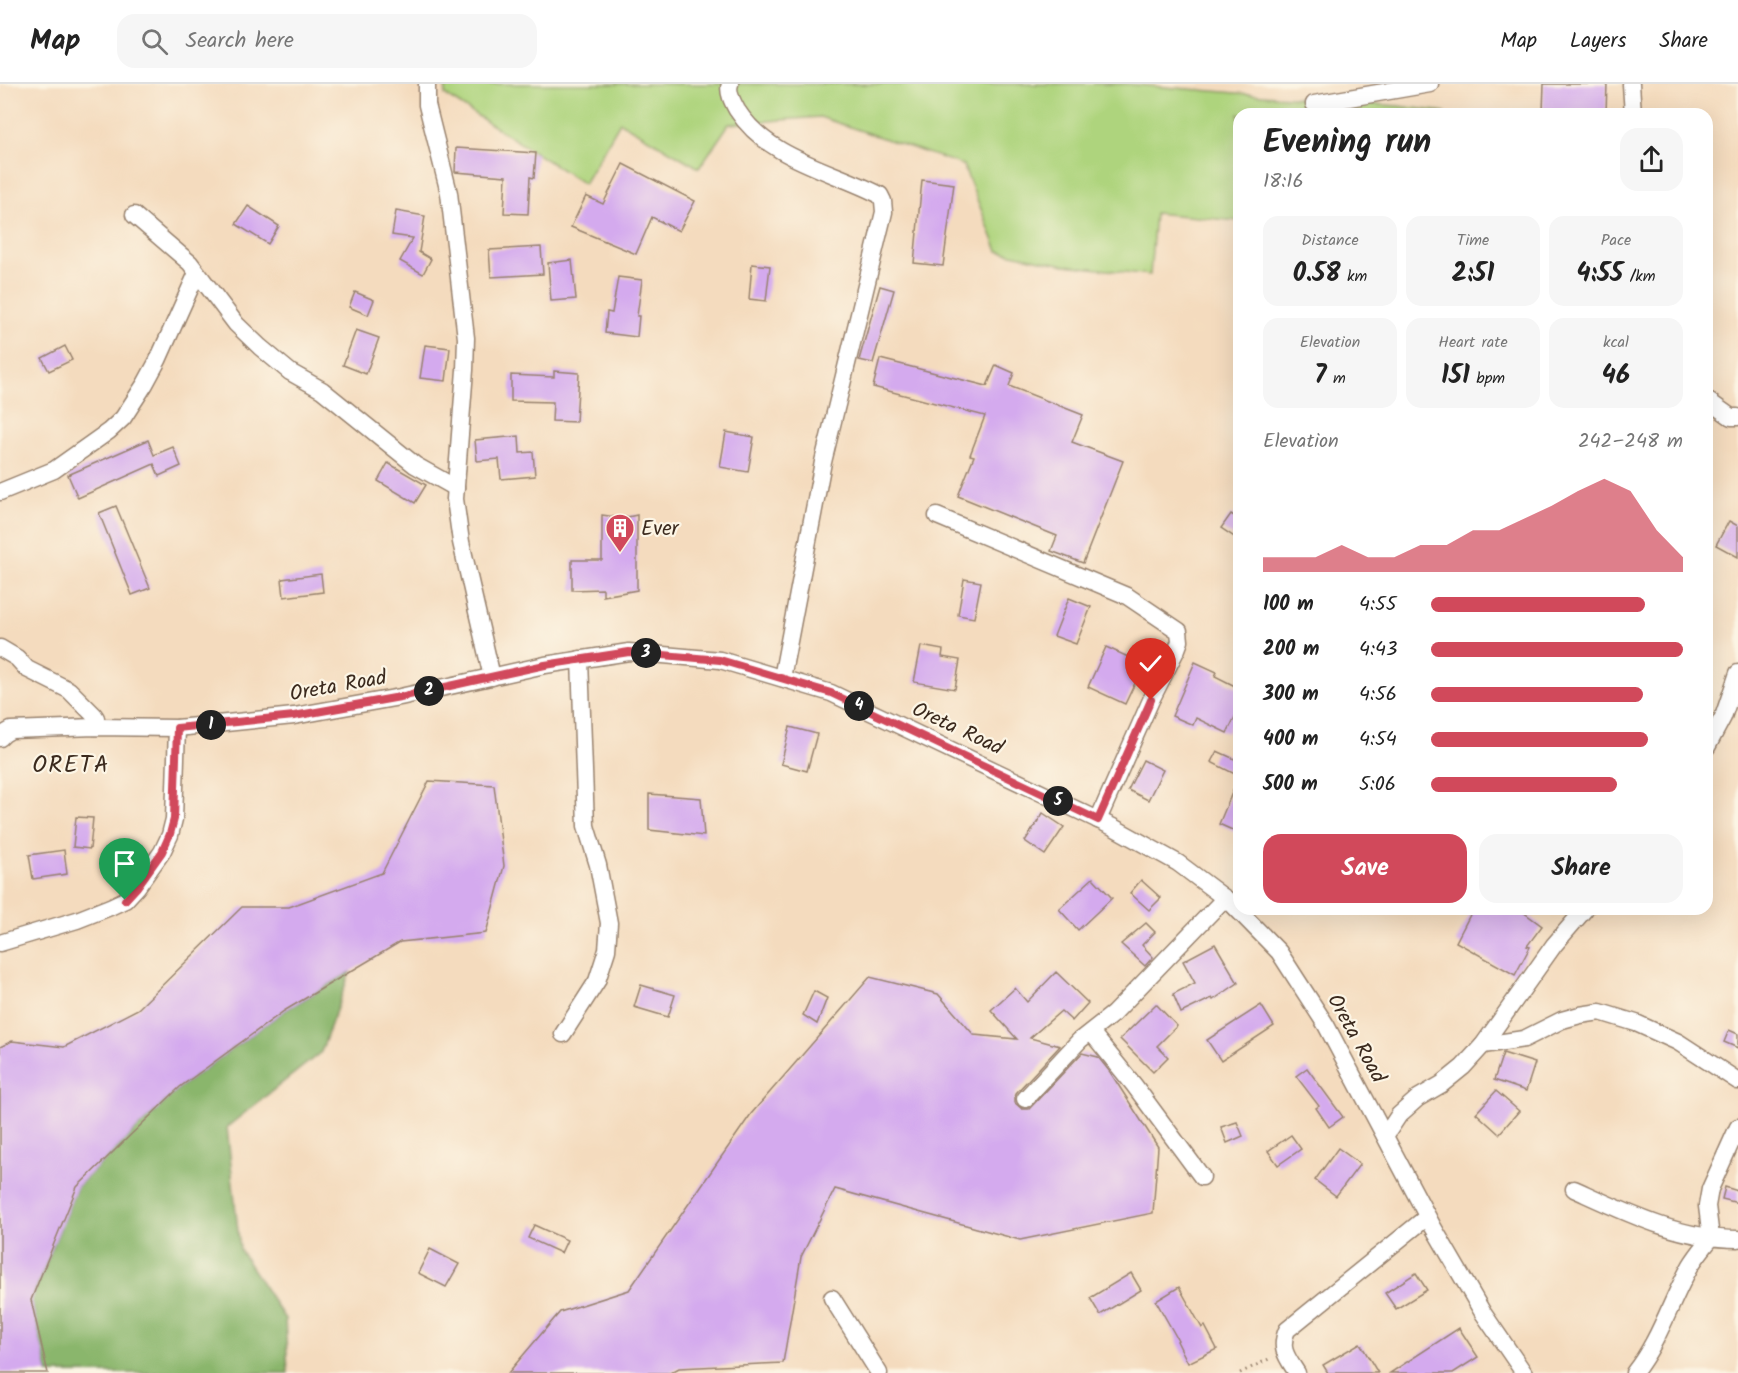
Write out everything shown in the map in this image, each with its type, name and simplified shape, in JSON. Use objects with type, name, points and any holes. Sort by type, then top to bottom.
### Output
[{"type":"street","points":[[427,84],[427,105],[449,193],[466,338],[455,499],[461,542],[492,677]]},
{"type":"street","points":[[730,84],[728,88],[734,104],[746,124],[772,146],[880,195],[884,212],[823,462],[782,678]]},
{"type":"street","points":[[1314,104],[1430,84]]},
{"type":"street","points":[[1631,84],[1633,108]]},
{"type":"street","points":[[134,215],[190,263],[236,324],[260,347],[290,372],[321,390],[414,465],[456,488]]},
{"type":"street","points":[[0,492],[54,470],[109,431],[123,417],[158,360],[197,273]]},
{"type":"street","points":[[1713,406],[1731,417],[1738,417]]},
{"type":"street","points":[[937,516],[1127,596],[1179,631],[1180,640],[1177,649],[1151,700],[1098,820]]},
{"type":"street","points":[[0,648],[17,658],[27,669],[69,690],[94,715],[95,727]]},
{"type":"street","name":"Oreta Road","points":[[0,738],[11,730],[95,727],[177,728],[294,716],[400,697],[545,665],[629,652],[720,660],[831,693],[1098,820],[1178,863],[1233,906]]},
{"type":"street","points":[[563,1034],[597,981],[607,950],[609,923],[598,865],[586,826],[580,659]]},
{"type":"street","points":[[1713,736],[1723,717],[1738,673]]},
{"type":"street","points":[[1723,717],[1738,703]]},
{"type":"street","points":[[0,943],[77,920],[110,907],[125,900],[137,887],[162,852],[174,819],[177,728]]},
{"type":"street","points":[[1025,1099],[1080,1040],[1113,1014],[1225,898]]},
{"type":"street","name":"Oreta Road","points":[[1242,915],[1279,952],[1326,1025],[1427,1217],[1483,1313],[1524,1373]]},
{"type":"street","points":[[1385,1136],[1399,1115],[1418,1098],[1443,1084],[1483,1045],[1554,945],[1580,915]]},
{"type":"street","points":[[1483,1045],[1524,1039],[1562,1020],[1600,1012],[1636,1023],[1678,1042],[1738,1081]]},
{"type":"street","points":[[1091,1032],[1134,1085],[1202,1177]]},
{"type":"street","points":[[1634,1373],[1644,1361],[1692,1264],[1711,1238],[1707,1206],[1710,1189],[1738,1127]]},
{"type":"street","points":[[1574,1188],[1667,1229],[1711,1238],[1738,1239]]},
{"type":"street","points":[[1297,1373],[1284,1352],[1284,1338],[1287,1330],[1427,1217]]},
{"type":"street","points":[[832,1298],[879,1373]]},
{"type":"path","points":[[1240,1373],[1284,1352]]},
{"type":"green space","points":[[446,84],[1126,84],[1414,108],[1233,108],[1233,220],[1155,213],[1150,275],[1065,265],[998,251],[963,165],[820,117],[729,124],[699,168],[620,122],[584,184],[445,95]]},
{"type":"green space","points":[[350,972],[321,1052],[227,1127],[240,1250],[285,1319],[288,1373],[48,1373],[31,1300],[77,1187],[180,1087],[284,1011]]},
{"type":"building","points":[[1544,84],[1607,84],[1606,108],[1543,108]]},
{"type":"building","points":[[456,148],[536,153],[534,178],[530,177],[528,214],[504,213],[506,176],[455,172]]},
{"type":"building","points":[[623,164],[695,201],[679,231],[652,217],[636,254],[571,227],[586,196],[603,204]]},
{"type":"building","points":[[922,180],[954,184],[943,266],[914,263]]},
{"type":"building","points":[[248,206],[279,226],[268,244],[236,224]]},
{"type":"building","points":[[396,211],[425,216],[419,252],[431,259],[423,274],[400,261],[413,238],[392,235]]},
{"type":"building","points":[[541,247],[543,274],[491,277],[489,250]]},
{"type":"building","points":[[572,260],[576,299],[551,301],[548,263]]},
{"type":"building","points":[[752,264],[770,266],[766,301],[749,299]]},
{"type":"building","points":[[618,277],[642,280],[637,316],[639,316],[637,337],[605,333],[607,312],[612,313]]},
{"type":"building","points":[[880,286],[894,290],[873,363],[859,360]]},
{"type":"building","points":[[355,292],[374,300],[368,315],[349,307]]},
{"type":"building","points":[[356,330],[379,338],[366,374],[343,365]]},
{"type":"building","points":[[425,345],[450,348],[446,381],[420,378]]},
{"type":"building","points":[[65,346],[72,360],[49,371],[42,358]]},
{"type":"building","points":[[880,359],[987,386],[996,365],[1014,373],[1009,386],[1083,415],[1072,442],[1123,461],[1083,563],[1051,551],[1057,536],[958,496],[974,456],[970,455],[985,416],[873,387]]},
{"type":"building","points":[[554,371],[579,373],[576,422],[552,421],[553,402],[511,401],[511,375],[554,377]]},
{"type":"building","points":[[726,432],[754,437],[748,472],[720,467]]},
{"type":"building","points":[[519,436],[520,453],[533,452],[535,476],[501,479],[499,459],[477,461],[475,440]]},
{"type":"building","points":[[148,440],[154,455],[173,447],[181,466],[159,476],[154,464],[78,498],[68,475]]},
{"type":"building","points":[[388,463],[426,485],[415,503],[378,481]]},
{"type":"building","points":[[116,506],[150,588],[132,595],[99,513]]},
{"type":"building","points":[[1231,514],[1233,515],[1233,536],[1221,528]]},
{"type":"building","name":"Ever","points":[[602,515],[623,518],[637,515],[637,590],[603,596],[603,589],[572,590],[572,560],[602,560]]},
{"type":"building","points":[[1729,521],[1738,526],[1738,557],[1716,545]]},
{"type":"building","points":[[321,574],[323,592],[284,597],[282,579]]},
{"type":"building","points":[[964,579],[981,582],[974,618],[958,615]]},
{"type":"building","points":[[1069,598],[1091,607],[1076,644],[1054,636]]},
{"type":"building","points":[[921,646],[943,650],[942,657],[960,660],[955,689],[914,682]]},
{"type":"building","points":[[1106,647],[1144,664],[1125,704],[1088,687]]},
{"type":"building","points":[[1195,662],[1217,672],[1215,676],[1233,685],[1233,721],[1227,733],[1196,718],[1193,725],[1172,716]]},
{"type":"building","points":[[790,727],[817,734],[807,771],[781,764]]},
{"type":"building","points":[[1217,751],[1233,758],[1233,773],[1211,762]]},
{"type":"building","points":[[1143,760],[1163,770],[1148,800],[1128,790]]},
{"type":"building","points":[[429,781],[494,785],[504,866],[486,933],[400,942],[284,1011],[180,1087],[77,1187],[31,1300],[48,1373],[0,1373],[0,1047],[12,1041],[64,1047],[138,1009],[242,907],[289,907],[382,873]]},
{"type":"building","points":[[1233,790],[1233,830],[1219,824]]},
{"type":"building","points":[[649,794],[701,798],[704,836],[649,830]]},
{"type":"building","points":[[1043,813],[1064,827],[1045,855],[1025,841]]},
{"type":"building","points":[[76,817],[93,818],[90,849],[73,847]]},
{"type":"building","points":[[64,850],[67,874],[33,879],[29,855]]},
{"type":"building","points":[[1093,878],[1112,898],[1078,930],[1059,909]]},
{"type":"building","points":[[1141,880],[1161,898],[1149,910],[1130,893]]},
{"type":"building","points":[[1470,915],[1527,915],[1542,926],[1527,946],[1530,947],[1515,975],[1456,942]]},
{"type":"building","points":[[1146,923],[1155,932],[1142,945],[1153,957],[1145,966],[1121,944]]},
{"type":"building","points":[[1215,944],[1238,983],[1213,1000],[1212,998],[1181,1013],[1173,994],[1195,983],[1183,961]]},
{"type":"building","points":[[1056,972],[1088,1003],[1072,1021],[1061,1011],[1030,1038],[1060,1046],[1017,1092],[1015,1103],[1022,1109],[1029,1109],[1082,1053],[1098,1057],[1158,1147],[1153,1213],[1020,1240],[835,1189],[801,1257],[783,1363],[679,1368],[670,1373],[508,1373],[560,1312],[629,1290],[751,1114],[870,977],[938,994],[974,1035],[1017,1039],[991,1010],[1015,988],[1027,1002]]},
{"type":"building","points":[[641,985],[675,995],[668,1017],[634,1007]]},
{"type":"building","points":[[814,991],[827,998],[817,1024],[803,1015]]},
{"type":"building","points":[[1156,1004],[1177,1026],[1157,1046],[1168,1057],[1153,1072],[1120,1039]]},
{"type":"building","points":[[1261,1005],[1274,1026],[1221,1061],[1207,1040]]},
{"type":"building","points":[[1729,1030],[1738,1034],[1738,1048],[1724,1042]]},
{"type":"building","points":[[1503,1053],[1535,1063],[1526,1091],[1494,1080]]},
{"type":"building","points":[[1307,1068],[1343,1117],[1329,1127],[1316,1108],[1319,1106],[1296,1076]]},
{"type":"building","points":[[1496,1091],[1519,1111],[1499,1134],[1476,1113]]},
{"type":"building","points":[[1237,1122],[1243,1136],[1227,1143],[1221,1127]]},
{"type":"building","points":[[1291,1135],[1301,1149],[1278,1165],[1268,1151]]},
{"type":"building","points":[[1338,1148],[1360,1164],[1336,1196],[1315,1180]]},
{"type":"building","points":[[1725,1187],[1738,1191],[1738,1203],[1722,1199]]},
{"type":"building","points":[[534,1225],[567,1240],[561,1253],[528,1238]]},
{"type":"building","points":[[430,1249],[459,1264],[446,1287],[418,1273]]},
{"type":"building","points":[[1131,1273],[1141,1290],[1100,1315],[1090,1298]]},
{"type":"building","points":[[1416,1273],[1427,1290],[1396,1309],[1385,1293]]},
{"type":"building","points":[[1179,1287],[1202,1328],[1205,1326],[1217,1349],[1188,1363],[1156,1301]]},
{"type":"building","points":[[1459,1328],[1478,1357],[1453,1373],[1390,1373]]},
{"type":"building","points":[[1360,1343],[1378,1373],[1328,1373],[1323,1365]]},
{"type":"place","name":"Ever","points":[[620,554]]},
{"type":"district","name":"ORETA","points":[[71,764]]},
{"type":"route","points":[[125,900],[162,852],[170,834],[174,819],[177,728],[294,716],[400,697],[545,665],[629,652],[720,660],[831,693],[1098,820],[1151,700]]}]
